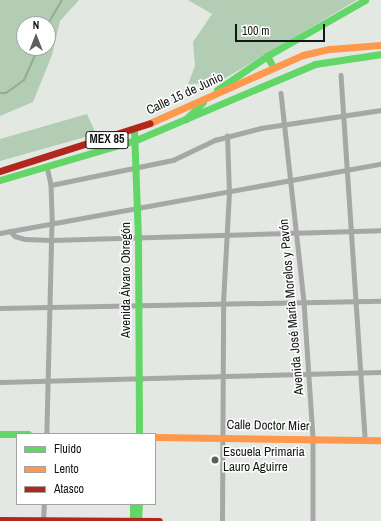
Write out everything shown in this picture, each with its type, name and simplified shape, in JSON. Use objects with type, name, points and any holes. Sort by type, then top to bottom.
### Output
[{"type":"main road","points":[[183,121],[237,74],[365,0]]},
{"type":"main road","name":"Calle 15 de Junio","points":[[0,171],[134,130],[273,67],[320,50],[381,45]]},
{"type":"main road","name":"Calle 15 de Junio","points":[[0,180],[136,140],[315,64],[381,54]]},
{"type":"main road","points":[[267,56],[273,67]]},
{"type":"main road","name":"Avenida Álvaro Obregón","points":[[134,130],[136,140],[139,305],[137,432]]},
{"type":"main road","points":[[0,434],[16,434]]},
{"type":"main road","name":"Calle Doctor Mier","points":[[156,437],[381,440]]},
{"type":"main road","points":[[133,505],[136,521]]},
{"type":"main road","points":[[136,521],[138,505]]},
{"type":"main road","points":[[0,520],[159,521]]},
{"type":"street","points":[[341,75],[342,116],[348,169],[365,439]]},
{"type":"street","name":"Avenida José María Morelos y Pavón","points":[[280,93],[285,124],[304,302],[313,439],[313,521]]},
{"type":"street","points":[[51,185],[136,169],[172,160],[227,136],[285,124],[381,110]]},
{"type":"street","points":[[222,521],[223,303],[229,193],[227,136]]},
{"type":"street","points":[[0,233],[229,193],[348,169],[381,164]]},
{"type":"street","points":[[47,166],[51,185],[52,223],[48,433]]},
{"type":"street","points":[[10,231],[15,236],[25,239],[52,240],[226,236],[297,232],[381,230]]},
{"type":"street","points":[[0,308],[381,301]]},
{"type":"street","points":[[0,382],[138,377],[381,372]]},
{"type":"street","points":[[43,521],[44,505]]},
{"type":"green space","points":[[0,0],[79,0],[60,21],[56,38],[56,16],[16,16],[16,56],[52,56],[33,102],[0,116]]},
{"type":"green space","points":[[188,0],[357,0],[217,83],[188,84],[195,66],[193,42],[212,14]]},
{"type":"green space","points":[[87,114],[96,134],[0,161],[0,139]]},
{"type":"waterway","points":[[53,16],[62,0]]},
{"type":"waterway","points":[[0,93],[6,93],[24,80],[34,56]]},
{"type":"traffic: fast","points":[[267,56],[365,0]]},
{"type":"traffic: fast","points":[[0,180],[136,140],[315,64],[381,54]]},
{"type":"traffic: fast","points":[[217,90],[267,56],[273,67]]},
{"type":"traffic: fast","points":[[186,119],[203,102]]},
{"type":"traffic: fast","points":[[134,130],[138,237],[139,433]]},
{"type":"traffic: fast","points":[[0,434],[16,434]]},
{"type":"traffic: fast","points":[[133,505],[133,521]]},
{"type":"traffic: fast","points":[[138,521],[139,505]]},
{"type":"traffic: slow","points":[[150,123],[303,55],[330,49],[381,45]]},
{"type":"traffic: slow","points":[[156,437],[381,440]]},
{"type":"traffic: jam","points":[[0,171],[150,123]]},
{"type":"traffic: jam","points":[[0,520],[159,521]]},
{"type":"place","name":"Escuela Primaria Lauro Aguirre","points":[[215,460]]}]
